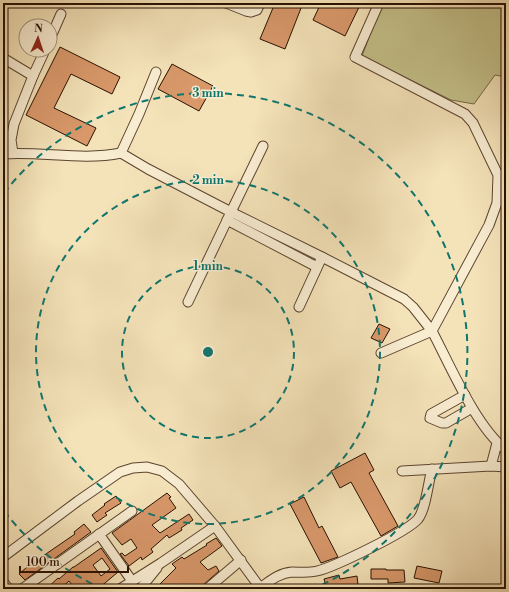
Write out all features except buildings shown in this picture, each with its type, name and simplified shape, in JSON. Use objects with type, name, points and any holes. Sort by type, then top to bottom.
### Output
[{"type":"street","points":[[226,3],[251,12],[257,10],[260,3]]},
{"type":"street","points":[[378,3],[355,57],[465,114],[473,123],[490,155],[502,189],[489,225],[432,331],[381,353]]},
{"type":"street","points":[[58,21],[61,14]]},
{"type":"street","points":[[3,58],[34,76]]},
{"type":"street","points":[[13,153],[11,140],[14,124],[42,58]]},
{"type":"street","points":[[121,153],[156,72]]},
{"type":"street","points":[[188,302],[263,146]]},
{"type":"street","points":[[3,154],[13,153],[70,156],[111,155],[121,153],[317,267]]},
{"type":"street","points":[[229,216],[322,257],[404,299],[413,307],[432,331],[472,408],[497,443],[506,450]]},
{"type":"street","points":[[299,307],[322,257]]},
{"type":"street","points":[[466,395],[431,414],[430,418],[446,423],[472,408]]},
{"type":"street","points":[[491,466],[497,443]]},
{"type":"street","points":[[402,471],[491,466],[506,467]]},
{"type":"street","points":[[3,558],[78,501],[120,472],[133,468],[147,467],[162,471],[179,484],[215,526],[261,589],[276,576],[286,573],[314,572],[326,568],[393,537],[414,524],[422,511],[432,469]]},
{"type":"street","points":[[22,589],[132,511]]},
{"type":"street","points":[[120,589],[215,526]]},
{"type":"street","points":[[99,534],[132,581]]},
{"type":"street","points":[[207,589],[241,560]]},
{"type":"street","points":[[140,589],[161,563]]},
{"type":"street","points":[[3,582],[9,589]]},
{"type":"shaded area","points":[[382,3],[506,3],[506,77],[495,75],[474,104],[451,100],[362,56]]}]
